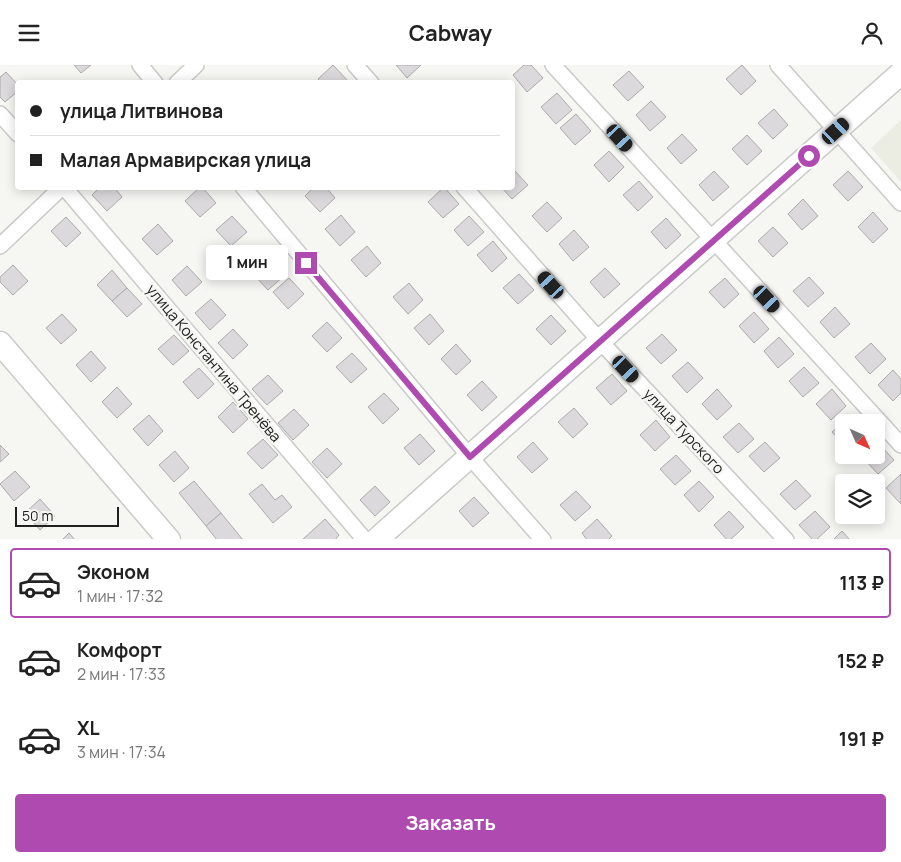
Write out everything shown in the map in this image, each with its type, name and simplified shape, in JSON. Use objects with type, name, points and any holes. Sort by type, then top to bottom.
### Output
[{"type":"street","points":[[140,65],[152,80]]},
{"type":"street","points":[[180,80],[196,65]]},
{"type":"street","points":[[355,65],[368,80]]},
{"type":"street","points":[[553,65],[901,445]]},
{"type":"street","points":[[778,65],[901,203]]},
{"type":"street","points":[[376,539],[901,73]]},
{"type":"street","points":[[0,114],[15,131]]},
{"type":"street","points":[[0,246],[60,190]]},
{"type":"street","name":"улица Константина Тренёва","points":[[66,190],[365,539]]},
{"type":"street","points":[[246,190],[470,457],[543,539]]},
{"type":"street","name":"улица Турского","points":[[467,190],[600,341],[786,539]]},
{"type":"street","points":[[0,343],[169,539]]},
{"type":"shaded area","points":[[901,120],[901,182],[871,148]]},
{"type":"building","points":[[74,65],[91,65],[81,73]]},
{"type":"building","points":[[333,65],[347,80],[319,80]]},
{"type":"building","points":[[396,65],[421,65],[407,78]]},
{"type":"building","points":[[524,65],[531,65],[543,78],[527,92],[513,75]]},
{"type":"building","points":[[742,65],[756,81],[741,95],[726,79]]},
{"type":"building","points":[[629,71],[644,87],[628,101],[613,85]]},
{"type":"building","points":[[6,72],[15,82],[15,94],[5,102],[0,97],[0,77]]},
{"type":"building","points":[[557,93],[572,110],[556,124],[541,107]]},
{"type":"building","points":[[651,101],[666,117],[650,131],[636,115]]},
{"type":"building","points":[[774,109],[788,125],[773,139],[758,123]]},
{"type":"building","points":[[576,114],[591,131],[575,145],[560,128]]},
{"type":"building","points":[[682,134],[697,150],[681,164],[667,148]]},
{"type":"building","points":[[747,135],[762,151],[747,165],[732,149]]},
{"type":"building","points":[[609,151],[624,167],[609,182],[594,165]]},
{"type":"building","points":[[515,171],[528,185],[512,199],[504,190],[515,190]]},
{"type":"building","points":[[714,171],[729,187],[713,201],[699,185]]},
{"type":"building","points":[[848,171],[863,187],[848,201],[833,185]]},
{"type":"building","points":[[639,181],[653,197],[638,211],[623,195]]},
{"type":"building","points":[[97,190],[116,190],[122,197],[107,211],[92,195]]},
{"type":"building","points":[[197,190],[205,190],[216,203],[200,217],[185,201]]},
{"type":"building","points":[[311,190],[328,190],[335,198],[320,212],[305,196]]},
{"type":"building","points":[[441,190],[447,190],[459,204],[443,218],[428,202]]},
{"type":"building","points":[[803,199],[818,216],[802,230],[788,214]]},
{"type":"building","points":[[547,202],[562,218],[547,232],[532,216]]},
{"type":"building","points":[[873,212],[888,229],[873,243],[858,227]]},
{"type":"building","points":[[341,215],[355,232],[340,246],[325,229]]},
{"type":"building","points":[[232,216],[247,232],[231,246],[216,230]]},
{"type":"building","points":[[469,216],[484,232],[468,246],[454,230]]},
{"type":"building","points":[[66,217],[81,233],[66,247],[51,231]]},
{"type":"building","points":[[666,218],[681,235],[666,249],[651,232]]},
{"type":"building","points":[[158,224],[173,241],[157,255],[142,239]]},
{"type":"building","points":[[773,227],[788,243],[773,257],[758,241]]},
{"type":"building","points":[[574,230],[589,247],[573,261],[559,244]]},
{"type":"building","points":[[493,241],[507,258],[492,272],[477,255]]},
{"type":"building","points":[[367,246],[381,263],[366,277],[351,260]]},
{"type":"building","points":[[269,260],[284,276],[268,290],[253,274]]},
{"type":"building","points":[[13,265],[28,281],[13,295],[0,282],[0,277]]},
{"type":"building","points":[[187,266],[202,282],[186,296],[172,280]]},
{"type":"building","points":[[605,268],[620,284],[604,298],[590,282]]},
{"type":"building","points":[[112,270],[127,288],[112,301],[97,285]]},
{"type":"building","points":[[519,274],[534,290],[518,304],[503,288]]},
{"type":"building","points":[[809,277],[824,293],[808,307],[793,291]]},
{"type":"building","points":[[289,278],[304,294],[288,309],[273,292]]},
{"type":"building","points":[[725,278],[739,294],[724,308],[709,292]]},
{"type":"building","points":[[409,283],[423,300],[408,314],[393,297]]},
{"type":"building","points":[[127,288],[142,304],[127,317],[112,301]]},
{"type":"building","points":[[211,299],[226,315],[210,330],[195,313]]},
{"type":"building","points":[[835,307],[850,324],[834,338],[820,322]]},
{"type":"building","points":[[754,312],[769,329],[754,343],[739,326]]},
{"type":"building","points":[[62,314],[77,330],[61,344],[46,328]]},
{"type":"building","points":[[430,314],[444,331],[429,345],[414,328]]},
{"type":"building","points":[[551,315],[566,331],[551,345],[536,329]]},
{"type":"building","points":[[327,322],[342,338],[327,352],[312,336]]},
{"type":"building","points":[[233,329],[248,345],[233,359],[218,343]]},
{"type":"building","points":[[662,334],[677,350],[661,364],[646,348]]},
{"type":"building","points":[[174,335],[189,351],[173,365],[158,349]]},
{"type":"building","points":[[779,337],[794,354],[778,368],[764,351]]},
{"type":"building","points":[[871,343],[886,359],[870,374],[855,357]]},
{"type":"building","points":[[456,344],[471,361],[456,375],[441,359]]},
{"type":"building","points":[[91,351],[106,368],[91,382],[76,365]]},
{"type":"building","points":[[352,353],[367,369],[351,383],[336,367]]},
{"type":"building","points":[[688,362],[703,378],[687,393],[672,376]]},
{"type":"building","points":[[804,367],[819,383],[803,397],[789,381]]},
{"type":"building","points":[[199,368],[214,384],[198,399],[183,382]]},
{"type":"building","points":[[893,370],[901,379],[901,393],[893,401],[878,385]]},
{"type":"building","points":[[612,374],[627,391],[611,405],[596,388]]},
{"type":"building","points":[[268,375],[283,391],[267,405],[252,389]]},
{"type":"building","points":[[482,381],[497,397],[482,411],[467,395]]},
{"type":"building","points":[[117,387],[132,404],[117,418],[102,402]]},
{"type":"building","points":[[717,389],[732,406],[717,420],[702,404]]},
{"type":"building","points":[[832,389],[846,406],[835,414],[831,420],[816,404]]},
{"type":"building","points":[[384,393],[399,409],[383,424],[368,407]]},
{"type":"building","points":[[233,402],[248,419],[233,433],[218,417]]},
{"type":"building","points":[[574,408],[588,424],[573,438],[558,422]]},
{"type":"building","points":[[294,409],[309,425],[293,440],[278,423]]},
{"type":"building","points":[[149,415],[163,431],[148,446],[133,429]]},
{"type":"building","points":[[656,420],[670,437],[655,451],[640,435]]},
{"type":"building","points":[[739,423],[754,439],[738,453],[723,437]]},
{"type":"building","points":[[420,434],[435,451],[419,465],[404,448]]},
{"type":"building","points":[[263,439],[278,455],[262,469],[247,453]]},
{"type":"building","points":[[533,442],[548,459],[532,473],[517,457]]},
{"type":"building","points":[[765,442],[780,458],[764,472],[749,456]]},
{"type":"building","points":[[0,445],[9,454],[0,462]]},
{"type":"building","points":[[327,448],[342,464],[327,478],[312,462]]},
{"type":"building","points":[[885,450],[894,460],[878,474],[869,464],[885,464]]},
{"type":"building","points":[[175,451],[189,468],[174,482],[159,465]]},
{"type":"building","points":[[676,455],[691,471],[675,485],[660,469]]},
{"type":"building","points":[[15,471],[30,487],[14,501],[0,484]]},
{"type":"building","points":[[901,474],[901,504],[886,488]]},
{"type":"building","points":[[796,480],[811,496],[795,510],[780,494]]},
{"type":"building","points":[[194,481],[221,513],[206,526],[179,493]]},
{"type":"building","points":[[699,481],[714,497],[699,512],[684,495]]},
{"type":"building","points":[[262,484],[275,500],[282,495],[292,507],[273,523],[249,494]]},
{"type":"building","points":[[375,486],[390,502],[375,516],[360,500]]},
{"type":"building","points":[[576,491],[591,507],[575,521],[560,505]]},
{"type":"building","points":[[474,497],[489,513],[473,527],[459,511]]},
{"type":"building","points":[[40,499],[55,516],[40,530],[25,513]]},
{"type":"building","points":[[729,511],[744,527],[731,539],[726,539],[714,525]]},
{"type":"building","points":[[815,511],[830,527],[817,539],[812,539],[799,525]]},
{"type":"building","points":[[221,513],[242,539],[216,539],[206,526]]},
{"type":"building","points":[[325,519],[339,535],[336,539],[303,539]]},
{"type":"building","points":[[597,519],[612,536],[609,539],[586,539],[582,533]]},
{"type":"building","points":[[842,531],[849,539],[834,539]]},
{"type":"building","points":[[69,533],[74,539],[63,539]]},
{"type":"route","points":[[306,263],[470,457],[809,156]]}]
